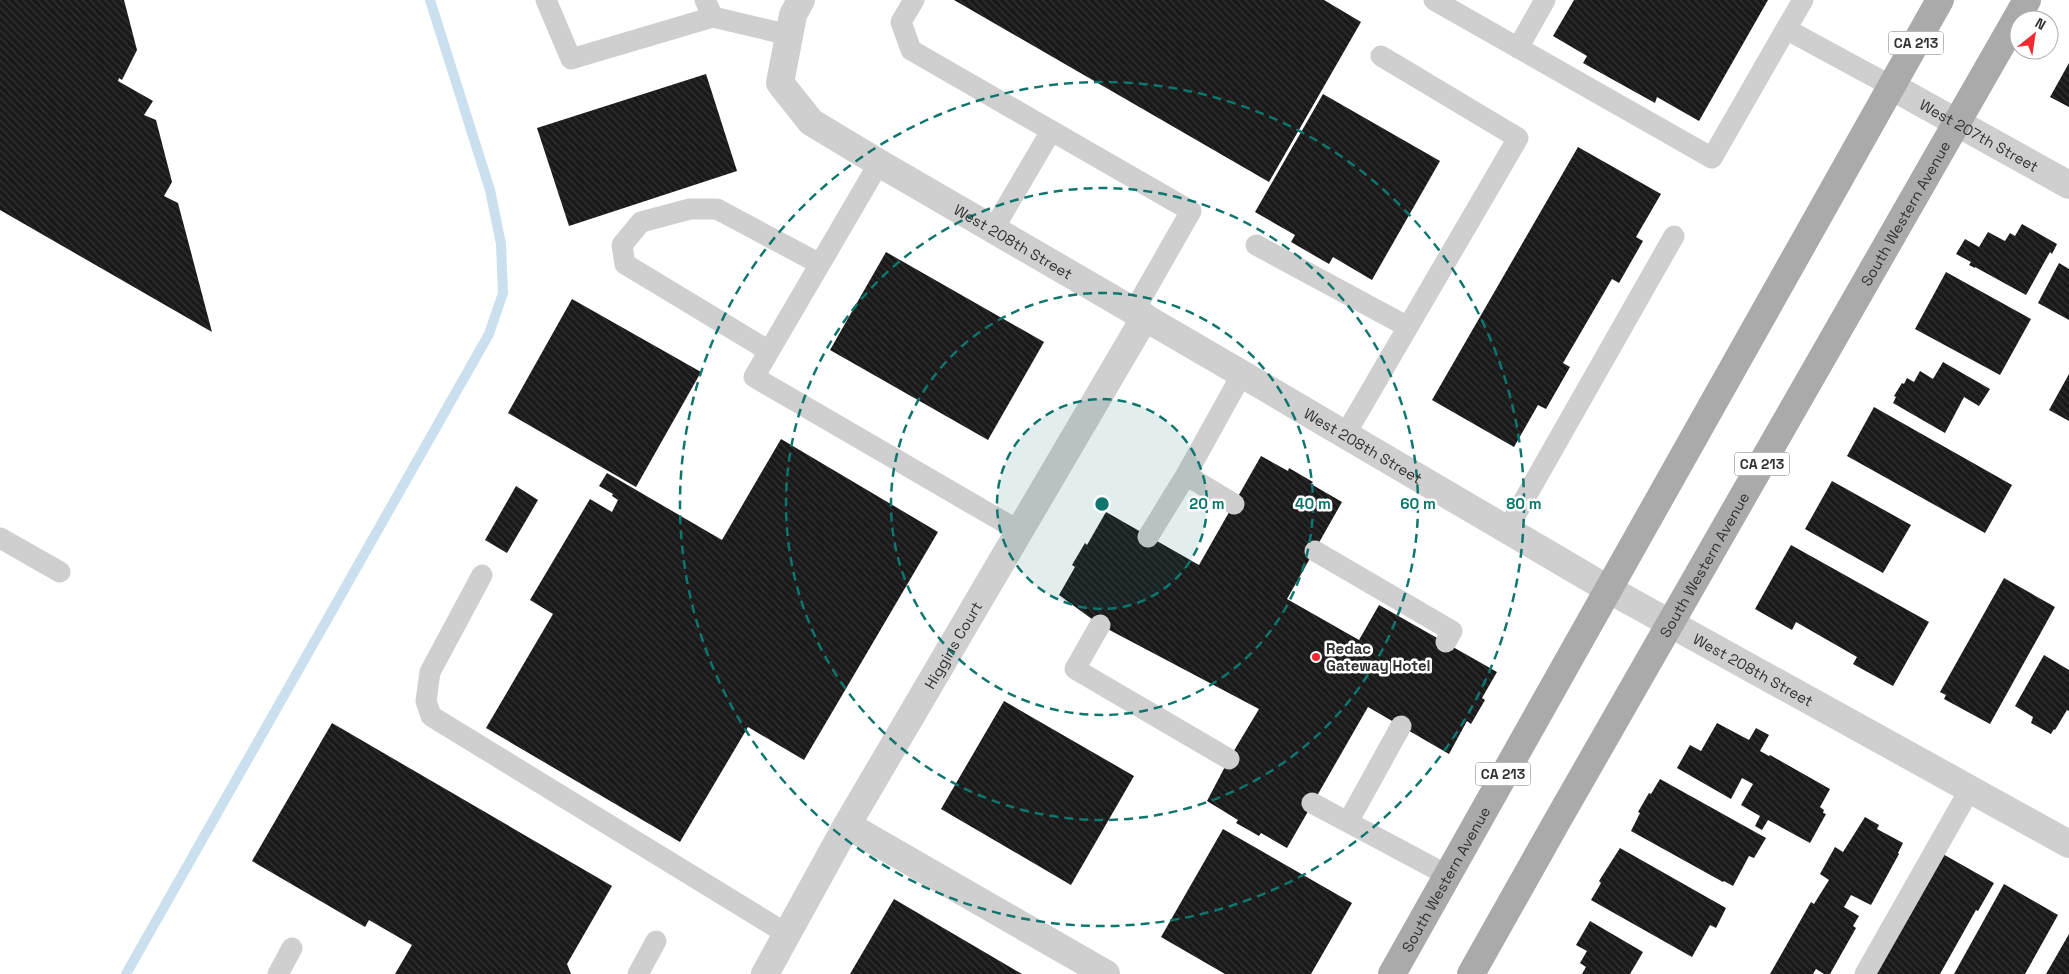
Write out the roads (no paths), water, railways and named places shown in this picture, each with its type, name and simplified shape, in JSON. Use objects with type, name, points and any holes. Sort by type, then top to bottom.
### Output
[{"type":"main road","name":"South Western Avenue","points":[[1392,974],[1940,0]]},
{"type":"main road","name":"South Western Avenue","points":[[1471,974],[2027,0]]},
{"type":"street","points":[[789,35],[792,15],[801,0]]},
{"type":"street","name":"West 208th Street","points":[[789,35],[780,83],[812,122],[993,230],[1608,589],[2069,844]]},
{"type":"street","name":"West 207th Street","points":[[1891,86],[2069,185]]},
{"type":"street","name":"Higgins Court","points":[[765,974],[847,825],[1019,531],[1139,314]]},
{"type":"street","points":[[847,825],[1106,974]]},
{"type":"lane","points":[[546,0],[571,59],[709,9],[789,35]]},
{"type":"lane","points":[[914,0],[901,22],[911,50],[1191,211],[1139,314]]},
{"type":"lane","points":[[1434,0],[1712,158],[1802,0]]},
{"type":"lane","points":[[1518,48],[1545,0]]},
{"type":"lane","points":[[1786,29],[1891,86]]},
{"type":"lane","points":[[1345,435],[1518,138],[1381,56]]},
{"type":"lane","points":[[993,230],[1051,131]]},
{"type":"lane","points":[[879,163],[754,377],[1019,531]]},
{"type":"lane","points":[[769,351],[625,264],[622,245],[641,222],[690,209],[717,209],[820,264]]},
{"type":"lane","points":[[1507,530],[1674,236]]},
{"type":"lane","points":[[1256,245],[1408,327]]},
{"type":"lane","points":[[1148,537],[1186,475],[1242,374]]},
{"type":"lane","points":[[1186,475],[1234,504]]},
{"type":"lane","points":[[0,538],[60,572]]},
{"type":"lane","points":[[1315,551],[1452,631],[1446,642]]},
{"type":"lane","points":[[482,575],[430,672],[426,701],[431,716],[787,934]]},
{"type":"lane","points":[[1100,625],[1075,669],[1228,759]]},
{"type":"lane","points":[[1348,822],[1401,726]]},
{"type":"lane","points":[[1866,974],[1970,789]]},
{"type":"lane","points":[[1312,803],[1447,875]]},
{"type":"lane","points":[[638,974],[656,942]]},
{"type":"lane","points":[[278,974],[292,948]]},
{"type":"waterway","points":[[126,974],[489,334],[503,293],[501,244],[490,190],[430,0]]},
{"type":"place","name":"Redac Gateway Hotel","points":[[1316,657]]}]
